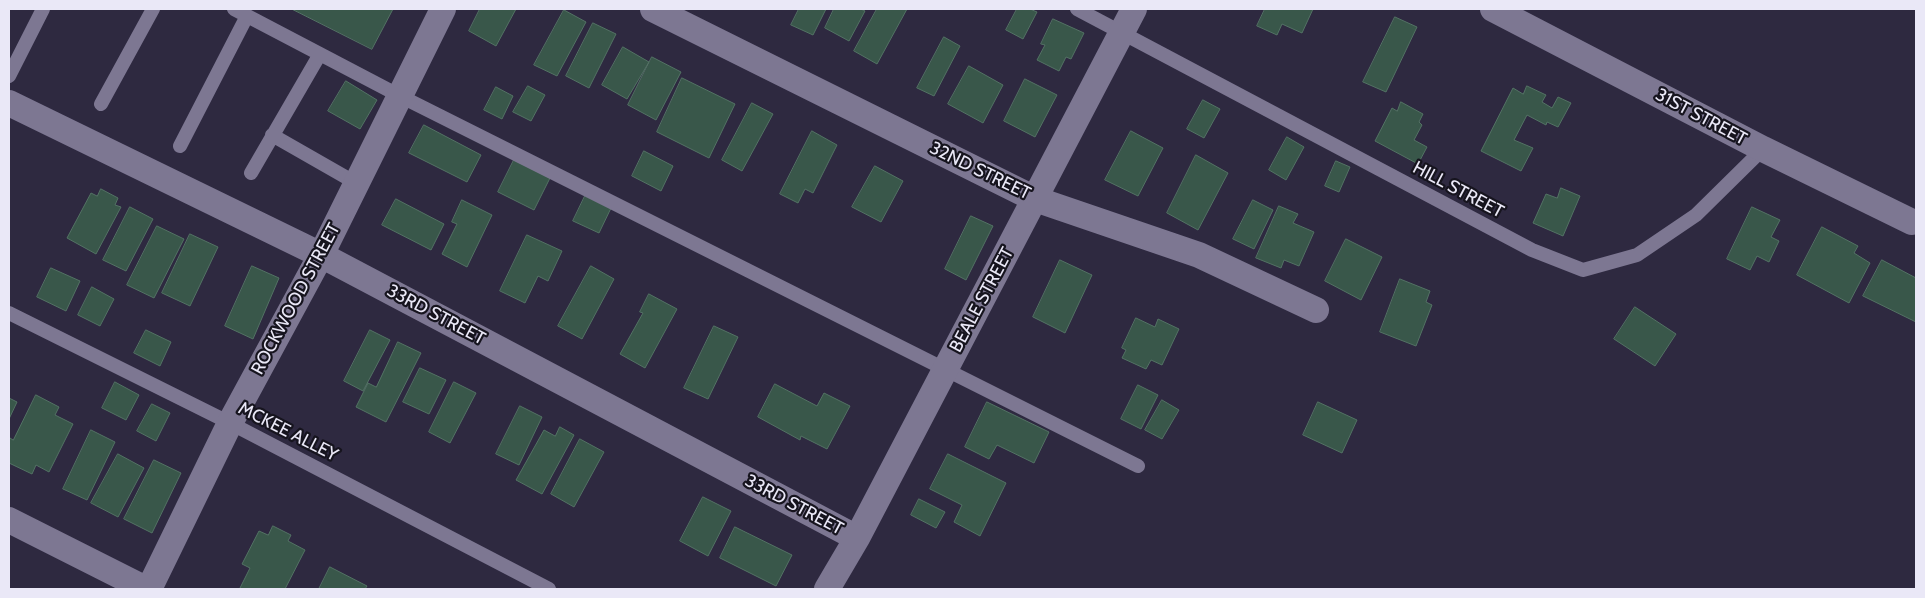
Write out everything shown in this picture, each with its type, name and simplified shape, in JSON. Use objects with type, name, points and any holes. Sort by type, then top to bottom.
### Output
[{"type":"street","name":"ROCKWOOD STREET","points":[[148,589],[230,423],[321,255],[443,9]]},
{"type":"street","name":"32ND STREET","points":[[653,9],[1035,199],[1198,255],[1316,310]]},
{"type":"street","name":"BEALE STREET","points":[[827,589],[857,538],[1134,9]]},
{"type":"street","name":"31ST STREET","points":[[1493,9],[1762,149],[1912,222]]},
{"type":"street","name":"33RD STREET","points":[[9,103],[321,255],[857,538]]},
{"type":"street","points":[[9,520],[148,589]]},
{"type":"lane","points":[[9,76],[43,9]]},
{"type":"lane","points":[[101,104],[153,9]]},
{"type":"lane","points":[[234,9],[400,96],[1138,466]]},
{"type":"lane","name":"HILL STREET","points":[[1077,9],[1532,250],[1583,270],[1637,254],[1652,245],[1696,215],[1762,149]]},
{"type":"lane","points":[[180,146],[247,16]]},
{"type":"lane","points":[[250,173],[320,54]]},
{"type":"lane","points":[[272,135],[356,184]]},
{"type":"lane","name":"MCKEE ALLEY","points":[[9,312],[230,423],[548,589]]},
{"type":"building","points":[[292,9],[393,9],[372,49]]},
{"type":"building","points":[[480,9],[516,9],[496,46],[469,31]]},
{"type":"building","points":[[799,9],[826,9],[813,35],[791,25]]},
{"type":"building","points":[[834,9],[861,9],[865,11],[849,41],[825,28]]},
{"type":"building","points":[[877,9],[907,9],[877,64],[854,51]]},
{"type":"building","points":[[1017,9],[1030,9],[1037,12],[1023,39],[1006,30]]},
{"type":"building","points":[[1265,9],[1313,9],[1302,33],[1282,24],[1277,35],[1257,26]]},
{"type":"building","points":[[564,10],[586,22],[557,76],[534,65]]},
{"type":"building","points":[[1395,17],[1417,27],[1386,92],[1363,82]]},
{"type":"building","points":[[1053,19],[1084,33],[1071,59],[1066,57],[1059,71],[1037,60],[1045,45],[1041,44]]},
{"type":"building","points":[[593,23],[616,34],[589,88],[566,76]]},
{"type":"building","points":[[944,37],[960,46],[934,96],[917,88]]},
{"type":"building","points":[[623,47],[649,62],[627,99],[602,85]]},
{"type":"building","points":[[652,57],[681,72],[656,120],[628,105]]},
{"type":"building","points":[[969,66],[1003,85],[983,123],[948,104]]},
{"type":"building","points":[[682,78],[735,104],[709,158],[657,132]]},
{"type":"building","points":[[1025,79],[1057,95],[1035,137],[1004,121]]},
{"type":"building","points":[[346,81],[377,100],[360,129],[328,111]]},
{"type":"building","points":[[528,86],[545,95],[531,121],[513,112]]},
{"type":"building","points":[[1527,86],[1546,95],[1542,102],[1552,108],[1558,97],[1571,103],[1558,127],[1547,122],[1546,125],[1527,115],[1514,140],[1533,148],[1521,171],[1481,151],[1513,88],[1523,94]]},
{"type":"building","points":[[496,87],[513,96],[502,119],[484,110]]},
{"type":"building","points":[[1203,100],[1220,109],[1204,138],[1187,129]]},
{"type":"building","points":[[1401,102],[1423,114],[1419,122],[1422,125],[1414,140],[1427,147],[1418,164],[1375,141],[1392,108],[1397,111]]},
{"type":"building","points":[[752,103],[773,114],[742,171],[722,160]]},
{"type":"building","points":[[424,125],[481,155],[467,182],[409,153]]},
{"type":"building","points":[[812,131],[837,145],[813,193],[805,189],[798,203],[780,194]]},
{"type":"building","points":[[1131,131],[1163,148],[1138,196],[1105,180]]},
{"type":"building","points":[[1287,137],[1304,147],[1286,180],[1269,170]]},
{"type":"building","points":[[644,151],[673,166],[661,191],[632,176]]},
{"type":"building","points":[[1196,155],[1228,173],[1198,230],[1167,213]]},
{"type":"building","points":[[514,160],[550,178],[534,210],[498,192]]},
{"type":"building","points":[[1336,161],[1350,167],[1339,192],[1325,186]]},
{"type":"building","points":[[875,166],[903,181],[881,222],[852,207]]},
{"type":"building","points":[[1561,188],[1580,196],[1563,236],[1533,223],[1546,194],[1557,198]]},
{"type":"building","points":[[101,189],[118,198],[115,205],[121,207],[96,254],[67,238],[91,193],[97,196]]},
{"type":"building","points":[[586,194],[612,206],[599,233],[573,221]]},
{"type":"building","points":[[396,199],[444,224],[431,250],[382,225]]},
{"type":"building","points":[[462,200],[492,215],[467,267],[442,254],[457,224],[452,222]]},
{"type":"building","points":[[1253,200],[1273,210],[1254,249],[1233,239]]},
{"type":"building","points":[[1279,206],[1298,214],[1293,223],[1314,232],[1299,266],[1284,260],[1281,268],[1256,258]]},
{"type":"building","points":[[130,207],[153,219],[126,271],[103,260]]},
{"type":"building","points":[[1752,207],[1780,220],[1771,237],[1779,241],[1769,262],[1757,256],[1750,270],[1727,259]]},
{"type":"building","points":[[971,216],[993,226],[966,280],[945,269]]},
{"type":"building","points":[[157,226],[184,239],[154,298],[127,285]]},
{"type":"building","points":[[1822,227],[1858,246],[1854,253],[1870,263],[1849,303],[1797,275]]},
{"type":"building","points":[[190,234],[218,247],[190,306],[162,293]]},
{"type":"building","points":[[527,235],[562,251],[548,281],[538,276],[525,303],[500,291]]},
{"type":"building","points":[[1346,239],[1382,257],[1361,300],[1325,281]]},
{"type":"building","points":[[1060,260],[1092,275],[1065,333],[1033,317]]},
{"type":"building","points":[[1882,260],[1916,278],[1916,322],[1863,296]]},
{"type":"building","points":[[252,266],[279,278],[253,339],[225,326]]},
{"type":"building","points":[[591,266],[614,279],[582,339],[558,326]]},
{"type":"building","points":[[51,268],[80,281],[66,311],[37,297]]},
{"type":"building","points":[[1400,279],[1430,291],[1426,302],[1432,305],[1416,346],[1380,332]]},
{"type":"building","points":[[92,287],[114,299],[100,326],[78,315]]},
{"type":"building","points":[[649,294],[677,309],[645,368],[620,354],[643,313],[640,312]]},
{"type":"building","points":[[1635,307],[1676,334],[1655,366],[1614,339]]},
{"type":"building","points":[[1136,318],[1155,327],[1158,319],[1179,329],[1162,365],[1151,360],[1146,369],[1122,358],[1126,350],[1122,348]]},
{"type":"building","points":[[714,326],[738,337],[708,399],[684,388]]},
{"type":"building","points":[[146,330],[171,342],[160,366],[134,353]]},
{"type":"building","points":[[370,330],[390,340],[363,391],[344,381]]},
{"type":"building","points":[[398,342],[421,353],[386,422],[356,407],[368,383],[376,387]]},
{"type":"building","points":[[420,368],[446,380],[429,414],[403,402]]},
{"type":"building","points":[[115,382],[139,395],[126,420],[102,408]]},
{"type":"building","points":[[454,382],[476,393],[450,443],[429,432]]},
{"type":"building","points":[[775,384],[817,406],[824,393],[850,406],[827,449],[801,436],[800,440],[758,417]]},
{"type":"building","points":[[1138,385],[1158,395],[1141,429],[1121,419]]},
{"type":"building","points":[[36,395],[59,407],[55,415],[73,424],[49,472],[36,465],[32,474],[9,463],[9,440],[10,438],[13,440]]},
{"type":"building","points":[[9,398],[17,402],[9,419]]},
{"type":"building","points":[[1162,400],[1179,410],[1162,439],[1145,430]]},
{"type":"building","points":[[987,402],[1049,432],[1034,463],[997,445],[989,459],[965,447]]},
{"type":"building","points":[[1318,402],[1357,420],[1342,453],[1303,435]]},
{"type":"building","points":[[152,404],[170,413],[156,441],[137,431]]},
{"type":"building","points":[[520,406],[542,417],[519,465],[496,454]]},
{"type":"building","points":[[560,427],[574,435],[542,494],[516,480],[544,430],[555,436]]},
{"type":"building","points":[[91,430],[115,442],[87,500],[63,489]]},
{"type":"building","points":[[580,439],[604,452],[574,507],[551,494]]},
{"type":"building","points":[[118,454],[144,468],[118,517],[91,503]]},
{"type":"building","points":[[948,454],[1006,483],[980,536],[954,522],[962,505],[930,489]]},
{"type":"building","points":[[154,460],[181,473],[152,533],[124,519]]},
{"type":"building","points":[[703,497],[731,511],[708,556],[680,541]]},
{"type":"building","points":[[919,499],[945,512],[936,528],[911,515]]},
{"type":"building","points":[[273,526],[291,535],[288,541],[305,550],[285,589],[240,588],[250,568],[242,564],[259,531],[268,535]]},
{"type":"building","points":[[735,527],[792,555],[776,586],[720,558]]},
{"type":"building","points":[[330,567],[367,586],[365,589],[319,589]]}]
